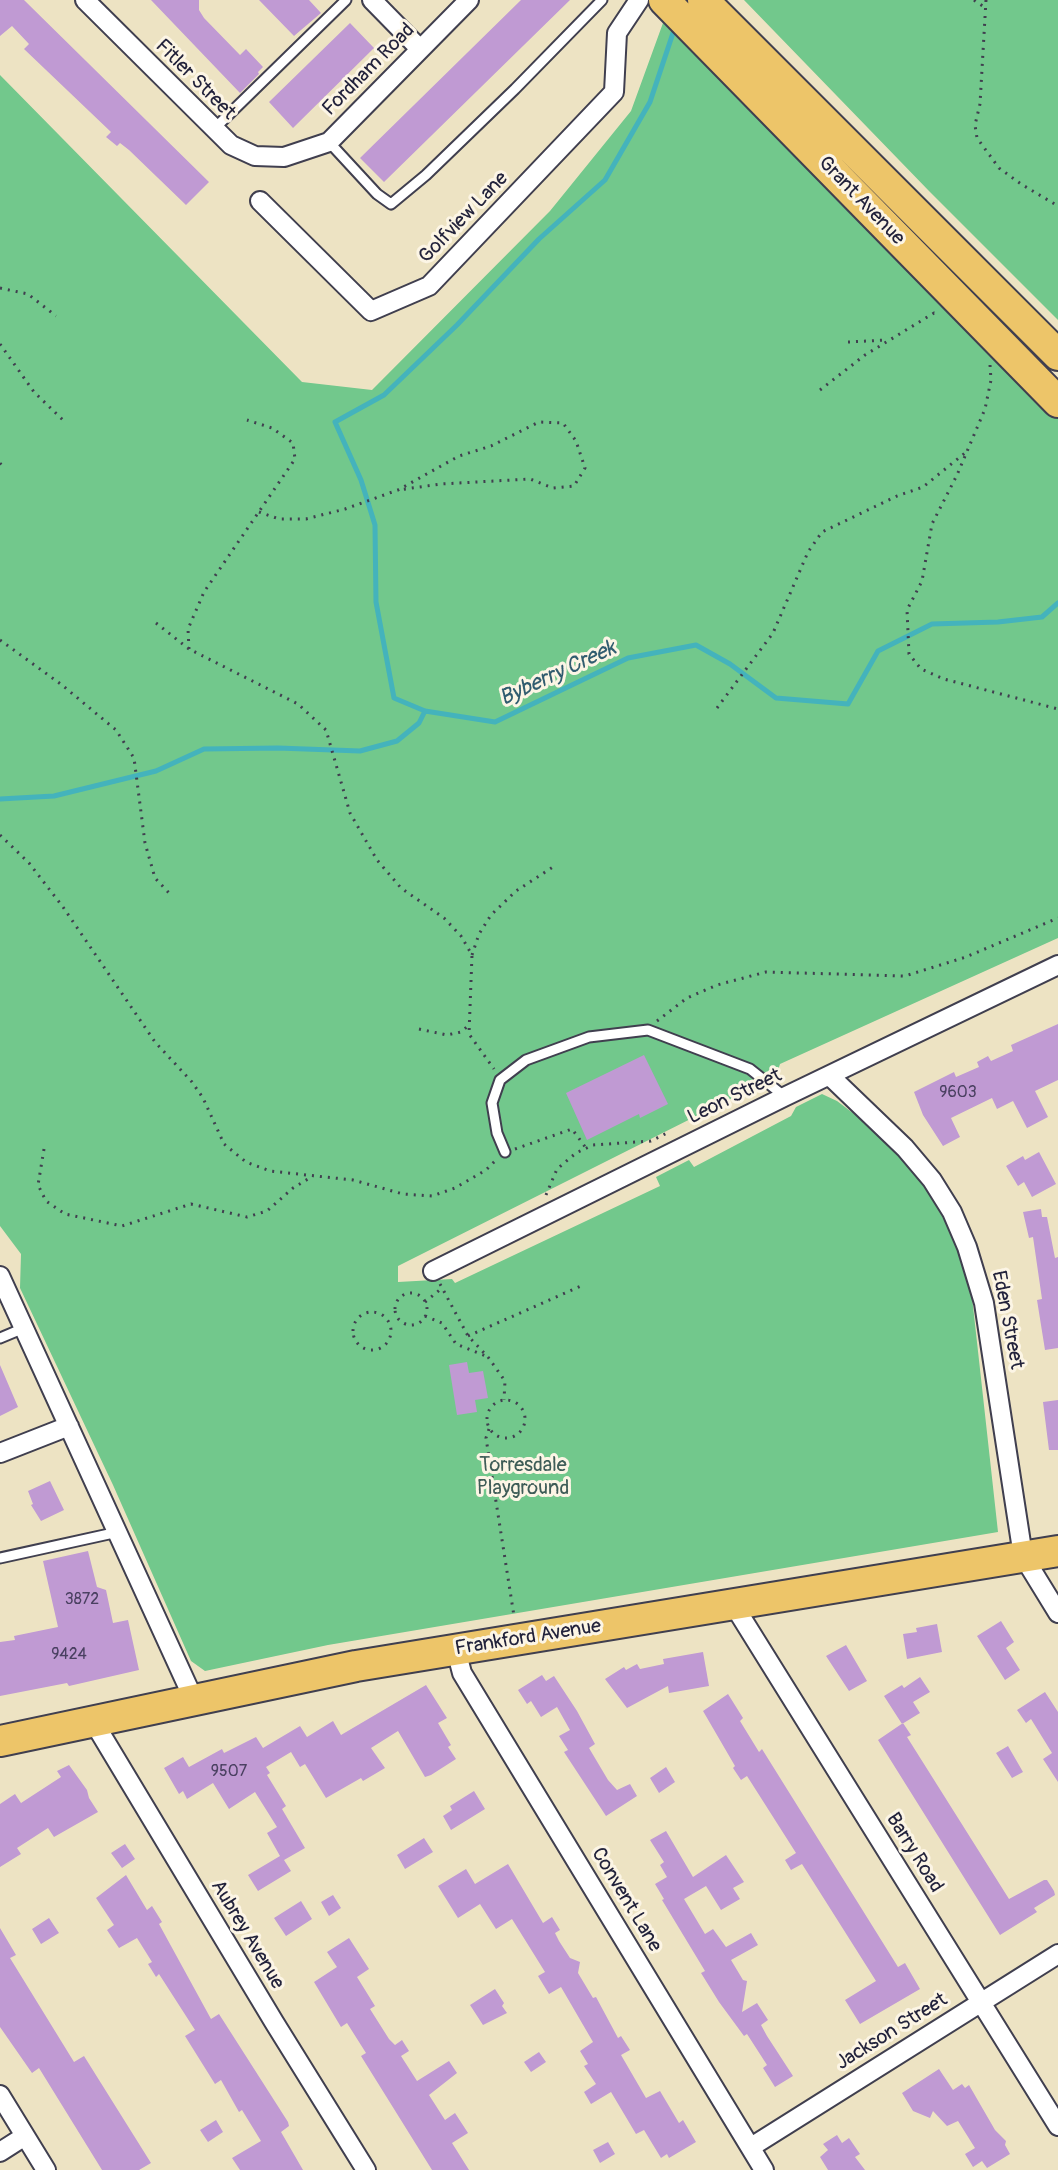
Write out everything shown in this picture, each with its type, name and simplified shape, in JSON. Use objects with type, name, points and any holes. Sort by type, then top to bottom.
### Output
[{"type":"main road","name":"Grant Avenue","points":[[664,0],[1058,402]]},
{"type":"main road","name":"Grant Avenue","points":[[703,0],[1058,355]]},
{"type":"main road","name":"Frankford Avenue","points":[[0,1741],[318,1673],[1058,1551]]},
{"type":"street","name":"Fitler Street","points":[[85,0],[213,130],[243,152],[255,156],[292,155]]},
{"type":"street","points":[[372,0],[420,49]]},
{"type":"street","name":"Fordham Road","points":[[292,155],[329,142],[469,0]]},
{"type":"street","name":"Golfview Lane","points":[[260,201],[371,311],[429,286],[614,92],[617,33],[639,0]]},
{"type":"street","name":"Leon Street","points":[[438,1280],[546,1217],[784,1097],[1058,965]]},
{"type":"street","name":"Eden Street","points":[[830,1076],[905,1148],[932,1180],[952,1212],[967,1247],[984,1303],[1023,1556],[1058,1613]]},
{"type":"street","points":[[0,1276],[194,1700]]},
{"type":"street","points":[[0,1453],[69,1426]]},
{"type":"street","name":"Barry Road","points":[[733,1604],[1058,2126]]},
{"type":"street","name":"Convent Lane","points":[[456,1650],[462,1673],[764,2170]]},
{"type":"street","name":"Aubrey Avenue","points":[[93,1721],[366,2170]]},
{"type":"street","name":"Jackson Street","points":[[751,2147],[1058,1954]]},
{"type":"street","points":[[0,2095],[46,2170]]},
{"type":"street","points":[[0,2152],[25,2136]]},
{"type":"lane","points":[[213,130],[346,0]]},
{"type":"lane","points":[[329,142],[377,194],[391,204],[459,143],[602,0]]},
{"type":"lane","points":[[505,1152],[497,1133],[492,1103],[500,1080],[526,1060],[589,1037],[648,1030],[750,1069],[784,1097]]},
{"type":"lane","points":[[0,1338],[24,1328]]},
{"type":"lane","points":[[0,1558],[118,1532]]},
{"type":"path","points":[[974,0],[984,7]]},
{"type":"path","points":[[986,0],[980,104],[975,125],[977,138],[999,168],[1058,206]]},
{"type":"path","points":[[0,288],[28,294],[56,316]]},
{"type":"path","points":[[820,390],[865,355],[934,313],[945,318]]},
{"type":"path","points":[[848,342],[891,340]]},
{"type":"path","points":[[0,344],[34,392],[64,421]]},
{"type":"path","points":[[981,356],[990,366],[991,380],[985,409],[932,524],[922,581],[907,610],[909,654],[921,669],[944,679],[1058,709]]},
{"type":"path","points":[[189,649],[188,629],[204,592],[295,459],[293,443],[272,428],[247,420]]},
{"type":"path","points":[[259,512],[279,519],[306,519],[334,512],[396,490],[459,456],[491,446],[539,422],[563,423],[576,441],[585,468],[574,486],[553,488],[530,479],[396,490]]},
{"type":"path","points":[[717,708],[773,633],[808,552],[822,532],[923,487],[968,451]]},
{"type":"path","points":[[0,463],[4,469]]},
{"type":"path","points":[[156,623],[189,649],[298,704],[326,730],[350,813],[377,860],[401,888],[444,918],[461,936],[472,955]]},
{"type":"path","points":[[0,640],[62,685],[116,730],[134,758],[137,798],[155,878],[170,894]]},
{"type":"path","points":[[0,835],[29,863],[63,907],[155,1042],[203,1098],[224,1144],[246,1162],[270,1171],[353,1180],[403,1194],[432,1196],[455,1188],[486,1170],[505,1152],[572,1129],[586,1148]]},
{"type":"path","points":[[500,1080],[469,1034],[472,955],[479,934],[491,915],[516,891],[556,865]]},
{"type":"path","points":[[648,1030],[662,1015],[687,998],[717,985],[766,972],[905,976],[966,957],[1058,918]]},
{"type":"path","points":[[419,1029],[447,1035],[461,1032],[468,1026]]},
{"type":"path","points":[[546,1217],[546,1196],[557,1169],[586,1148],[651,1141],[667,1133]]},
{"type":"path","points":[[44,1149],[38,1185],[46,1201],[65,1214],[122,1226],[191,1204],[247,1217],[267,1211],[293,1188],[313,1176]]},
{"type":"path","points":[[396,1316],[409,1325],[419,1323],[425,1316],[425,1302],[438,1280]]},
{"type":"path","points":[[438,1280],[468,1336],[505,1381],[504,1400]]},
{"type":"path","points":[[468,1336],[581,1286]]},
{"type":"path","points":[[396,1316],[395,1305],[402,1296],[412,1294],[425,1302]]},
{"type":"path","points":[[368,1312],[380,1314],[389,1323],[391,1335],[379,1349],[361,1347],[354,1336],[357,1319],[368,1312]]},
{"type":"path","points":[[389,1323],[396,1316]]},
{"type":"path","points":[[425,1316],[442,1323],[456,1344],[488,1357]]},
{"type":"path","points":[[489,1429],[499,1438],[512,1438],[522,1430],[525,1419],[521,1407],[504,1400],[498,1402],[489,1411],[486,1438],[514,1616]]},
{"type":"green space","points":[[744,0],[1058,0],[1058,320],[929,191]]},
{"type":"green space","name":"Torresdale Playground","points":[[663,23],[1058,419],[1058,938],[780,1064],[776,1076],[398,1266],[398,1282],[452,1279],[455,1283],[660,1186],[656,1177],[689,1160],[694,1167],[791,1116],[796,1107],[822,1094],[862,1120],[916,1172],[945,1221],[963,1262],[972,1297],[998,1532],[328,1645],[205,1671],[191,1661],[113,1485],[20,1288],[21,1254],[0,1226],[0,75],[302,382],[372,390],[550,211],[631,111]]},
{"type":"building","points":[[0,0],[24,0],[209,182],[186,205],[129,150],[120,143],[117,146],[106,137],[111,132],[24,49],[29,44],[12,26],[0,36]]},
{"type":"building","points":[[151,0],[199,0],[199,10],[204,18],[240,55],[246,49],[263,67],[259,74],[240,93]]},
{"type":"building","points":[[259,0],[309,0],[321,13],[294,36]]},
{"type":"building","points":[[521,0],[570,0],[384,182],[360,158]]},
{"type":"building","points":[[350,23],[374,48],[293,128],[269,102]]},
{"type":"building","points":[[1058,1024],[1058,1080],[1035,1091],[1048,1117],[1027,1128],[1013,1101],[997,1109],[992,1098],[951,1118],[960,1137],[943,1146],[923,1115],[914,1092],[954,1072],[956,1077],[979,1067],[977,1062],[988,1056],[991,1061],[1013,1051],[1011,1045]]},
{"type":"building","points":[[644,1055],[668,1104],[640,1118],[639,1114],[587,1140],[566,1093]]},
{"type":"building","points":[[1039,1152],[1056,1184],[1032,1197],[1024,1182],[1018,1186],[1006,1166],[1023,1156],[1025,1160]]},
{"type":"building","points":[[1041,1209],[1042,1217],[1047,1217],[1055,1258],[1058,1257],[1058,1348],[1045,1350],[1037,1300],[1042,1299],[1033,1237],[1029,1238],[1023,1212]]},
{"type":"building","points":[[467,1362],[469,1373],[483,1371],[488,1398],[475,1400],[477,1412],[457,1415],[449,1365]]},
{"type":"building","points":[[0,1365],[18,1407],[0,1416]]},
{"type":"building","points":[[1058,1400],[1058,1450],[1049,1450],[1043,1402]]},
{"type":"building","points":[[50,1481],[64,1510],[41,1521],[31,1505],[28,1491]]},
{"type":"building","points":[[88,1551],[97,1587],[106,1590],[113,1623],[128,1620],[139,1670],[69,1686],[67,1683],[0,1696],[0,1642],[58,1627],[43,1561]]},
{"type":"building","points":[[1001,1621],[1014,1642],[1006,1648],[1020,1670],[1005,1680],[977,1636]]},
{"type":"building","points":[[937,1624],[942,1652],[907,1659],[903,1634]]},
{"type":"building","points":[[846,1645],[867,1681],[849,1691],[826,1656]]},
{"type":"building","points":[[703,1652],[709,1686],[669,1693],[668,1686],[627,1708],[605,1679],[624,1667],[626,1670],[637,1664],[640,1669],[664,1664],[663,1659]]},
{"type":"building","points":[[542,1675],[546,1681],[554,1676],[577,1711],[595,1744],[589,1748],[608,1780],[617,1790],[630,1784],[637,1796],[606,1816],[564,1752],[568,1750],[559,1736],[570,1730],[557,1707],[541,1717],[531,1701],[527,1704],[518,1690]]},
{"type":"building","points":[[920,1677],[930,1692],[913,1702],[920,1713],[902,1724],[884,1696]]},
{"type":"building","points":[[426,1685],[447,1718],[438,1723],[456,1759],[431,1775],[425,1777],[398,1731],[371,1748],[385,1768],[326,1798],[305,1764],[300,1767],[291,1752],[266,1767],[270,1773],[267,1775],[286,1806],[282,1809],[305,1848],[284,1860],[291,1871],[258,1891],[248,1875],[280,1856],[267,1833],[277,1827],[255,1792],[229,1809],[213,1783],[187,1799],[183,1791],[179,1794],[164,1768],[183,1757],[189,1767],[222,1749],[224,1753],[256,1737],[263,1748],[300,1726],[307,1737],[333,1721],[341,1735]]},
{"type":"building","points":[[1045,1692],[1058,1712],[1058,1782],[1043,1759],[1052,1753],[1031,1719],[1026,1723],[1017,1710]]},
{"type":"building","points":[[728,1694],[759,1752],[762,1749],[898,1967],[905,1963],[920,1989],[860,2024],[845,2000],[876,1981],[802,1864],[791,1870],[785,1860],[796,1853],[747,1776],[741,1780],[733,1768],[735,1766],[703,1711]]},
{"type":"building","points":[[903,1723],[911,1735],[907,1737],[1009,1899],[1044,1880],[1054,1891],[1055,1895],[1034,1908],[1037,1912],[1000,1935],[878,1740]]},
{"type":"building","points":[[1008,1746],[1023,1772],[1012,1778],[996,1753]]},
{"type":"building","points":[[69,1765],[98,1812],[54,1837],[48,1828],[17,1848],[21,1854],[0,1867],[0,1804],[15,1794],[21,1803],[61,1777],[57,1771]]},
{"type":"building","points":[[666,1767],[675,1782],[659,1793],[650,1778]]},
{"type":"building","points":[[474,1791],[485,1809],[451,1830],[443,1816],[452,1810],[450,1806]]},
{"type":"building","points":[[666,1831],[693,1877],[726,1855],[744,1882],[733,1888],[740,1899],[721,1910],[706,1886],[684,1899],[705,1934],[713,1929],[726,1947],[751,1933],[758,1945],[731,1960],[743,1980],[747,1981],[742,2012],[757,2003],[768,2020],[761,2025],[793,2076],[775,2087],[763,2068],[767,2065],[747,2034],[744,2036],[701,1973],[705,1971],[655,1884],[667,1877],[660,1865],[664,1862],[650,1840]]},
{"type":"building","points":[[424,1838],[433,1852],[405,1869],[397,1855]]},
{"type":"building","points":[[125,1844],[135,1859],[122,1868],[111,1853]]},
{"type":"building","points":[[508,1864],[543,1923],[552,1917],[560,1930],[555,1933],[559,1941],[570,1958],[580,1962],[578,1973],[593,1998],[596,1997],[618,2038],[621,2036],[630,2050],[621,2055],[646,2098],[660,2091],[679,2123],[683,2120],[696,2142],[669,2158],[667,2154],[661,2158],[644,2130],[636,2134],[611,2092],[591,2104],[584,2092],[596,2084],[584,2066],[588,2064],[580,2051],[593,2042],[561,1987],[549,1994],[538,1976],[545,1972],[512,1919],[496,1929],[480,1904],[458,1918],[438,1886],[466,1869],[475,1884]]},
{"type":"building","points":[[126,1875],[147,1910],[152,1906],[162,1922],[159,1924],[211,2019],[219,2014],[288,2122],[289,2126],[281,2132],[303,2170],[240,2170],[232,2158],[261,2141],[242,2110],[239,2112],[221,2080],[215,2084],[185,2036],[195,2030],[159,1974],[156,1977],[148,1964],[152,1962],[137,1938],[119,1948],[107,1930],[114,1925],[96,1898]]},
{"type":"building","points":[[333,1895],[341,1908],[329,1916],[321,1902]]},
{"type":"building","points":[[301,1901],[312,1919],[286,1936],[274,1918]]},
{"type":"building","points":[[49,1918],[59,1933],[41,1944],[32,1929]]},
{"type":"building","points":[[0,1928],[16,1955],[10,1958],[74,2062],[84,2056],[151,2163],[139,2170],[102,2170],[39,2068],[32,2073],[0,2027]]},
{"type":"building","points":[[349,1938],[369,1969],[357,1977],[375,2006],[370,2009],[395,2045],[402,2040],[409,2051],[401,2056],[417,2081],[449,2061],[457,2073],[429,2095],[445,2120],[455,2113],[468,2133],[452,2143],[469,2170],[432,2170],[361,2056],[366,2053],[347,2023],[341,2027],[314,1982],[337,1967],[327,1952]]},
{"type":"building","points":[[495,1989],[507,2013],[483,2025],[470,2005]]},
{"type":"building","points":[[539,2052],[546,2062],[531,2072],[524,2062]]},
{"type":"building","points":[[939,2069],[953,2090],[962,2084],[965,2088],[969,2085],[995,2130],[1006,2141],[1010,2154],[987,2168],[982,2161],[973,2167],[965,2154],[975,2148],[958,2121],[947,2126],[933,2111],[930,2118],[913,2111],[902,2093]]},
{"type":"building","points":[[216,2120],[223,2132],[208,2142],[200,2130]]},
{"type":"building","points":[[837,2135],[842,2143],[849,2138],[860,2154],[855,2157],[865,2170],[828,2170],[820,2157],[828,2150],[823,2144]]},
{"type":"building","points":[[608,2142],[615,2154],[600,2163],[593,2150]]},
{"type":"waterway","name":"Byberry Creek","points":[[673,33],[650,102],[605,180],[539,239],[457,325],[384,395],[335,422],[361,480],[375,525],[376,602],[394,698],[425,711],[495,722],[628,658],[696,645],[730,664],[776,698],[848,704],[878,651],[932,624],[1042,617],[1058,603]]},
{"type":"waterway","points":[[0,799],[54,796],[156,771],[204,749],[360,751],[397,741],[419,723],[425,711]]}]
